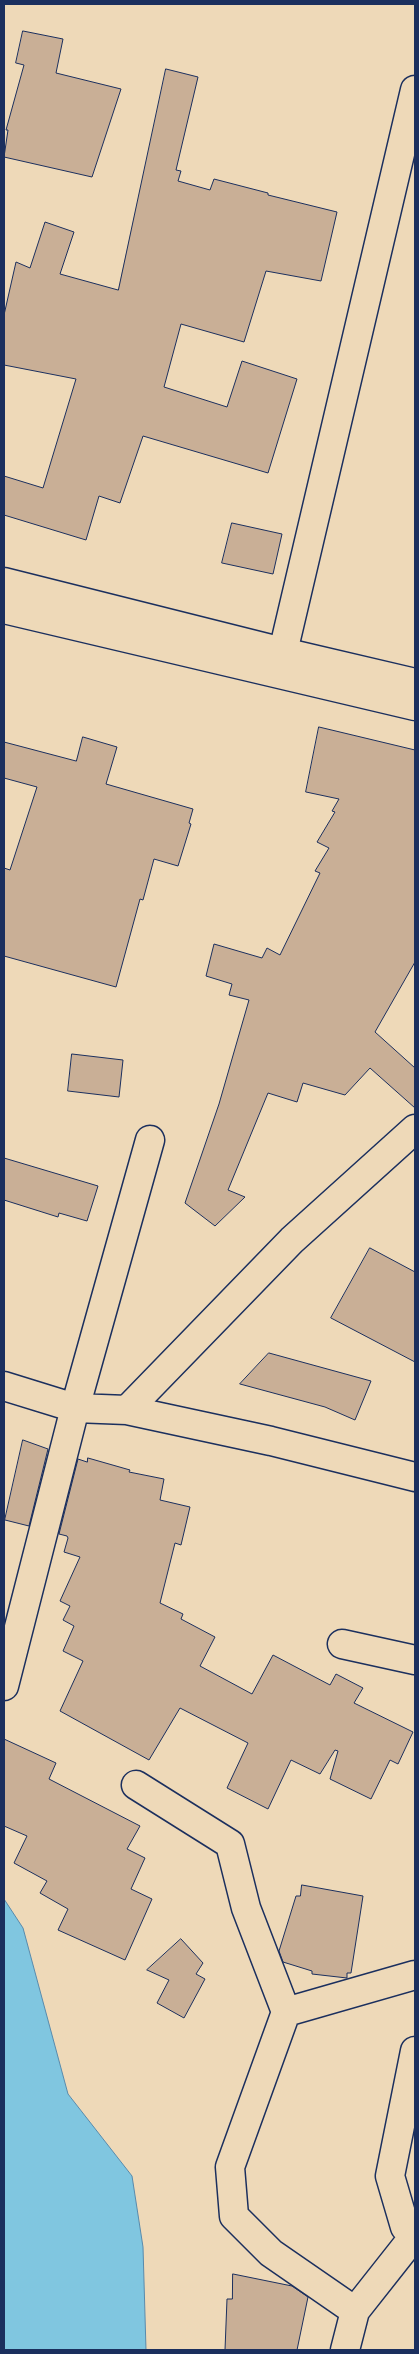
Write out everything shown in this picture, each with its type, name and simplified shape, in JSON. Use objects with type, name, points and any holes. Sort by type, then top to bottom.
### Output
[{"type":"street","points":[[283,652],[415,90]]},
{"type":"street","points":[[4,582],[415,683]]},
{"type":"street","points":[[4,608],[415,706]]},
{"type":"street","points":[[127,1410],[292,1240],[415,1129]]},
{"type":"street","points":[[4,1686],[75,1408],[150,1140]]},
{"type":"street","points":[[4,1386],[75,1408],[127,1410],[271,1441],[415,1477]]},
{"type":"street","points":[[342,1644],[415,1660]]},
{"type":"street","points":[[136,1785],[230,1844],[246,1908],[286,2012],[230,2167],[234,2216],[271,2254],[355,2311]]},
{"type":"street","points":[[286,2012],[415,1974]]},
{"type":"street","points":[[346,2350],[355,2311],[415,2234],[405,2227],[390,2176],[415,2051]]},
{"type":"water","points":[[4,1899],[23,1928],[68,2094],[132,2176],[143,2247],[146,2350],[4,2350]]},
{"type":"building","points":[[23,31],[63,39],[56,73],[121,89],[92,177],[4,157],[8,130],[6,130],[24,65],[16,63]]},
{"type":"building","points":[[166,69],[198,77],[176,170],[181,171],[178,181],[210,190],[214,179],[337,212],[321,281],[266,271],[244,342],[181,324],[164,387],[227,407],[242,361],[297,379],[268,473],[143,436],[120,503],[99,496],[86,540],[4,515],[4,476],[43,488],[76,379],[4,365],[4,315],[16,262],[30,268],[45,222],[74,232],[60,274],[118,290]]},
{"type":"building","points":[[232,523],[282,534],[273,574],[222,563]]},
{"type":"building","points":[[319,727],[415,750],[415,962],[375,1032],[415,1068],[415,1108],[370,1068],[345,1095],[303,1083],[297,1102],[268,1093],[228,1190],[245,1197],[215,1226],[185,1203],[219,1104],[249,1000],[229,995],[232,984],[206,976],[214,944],[262,958],[267,948],[280,955],[320,873],[315,871],[329,848],[317,842],[335,812],[332,811],[339,799],[306,792]]},
{"type":"building","points":[[83,737],[117,747],[106,784],[193,809],[189,823],[191,824],[178,866],[154,859],[143,900],[140,899],[116,987],[4,956],[4,868],[10,870],[37,787],[4,778],[4,742],[76,761]]},
{"type":"building","points":[[72,1054],[123,1060],[119,1097],[68,1091]]},
{"type":"building","points":[[4,1158],[98,1186],[87,1221],[59,1213],[58,1217],[4,1200]]},
{"type":"building","points":[[370,1248],[415,1272],[415,1362],[331,1318]]},
{"type":"building","points":[[269,1353],[371,1381],[355,1420],[325,1407],[240,1384]]},
{"type":"building","points":[[23,1440],[48,1449],[29,1526],[5,1520]]},
{"type":"building","points":[[88,1458],[130,1470],[129,1472],[164,1479],[160,1500],[190,1507],[181,1545],[175,1543],[160,1603],[183,1614],[181,1619],[215,1637],[200,1666],[252,1694],[273,1655],[330,1685],[336,1674],[363,1688],[354,1703],[413,1732],[398,1764],[390,1760],[371,1799],[330,1779],[338,1751],[335,1750],[320,1774],[291,1760],[268,1809],[227,1788],[248,1743],[180,1708],[149,1760],[60,1711],[83,1661],[63,1651],[74,1626],[63,1620],[70,1606],[60,1601],[80,1557],[64,1552],[68,1538],[59,1534],[78,1459],[87,1462]]},
{"type":"building","points":[[4,1739],[56,1763],[49,1779],[140,1826],[127,1849],[145,1858],[131,1889],[152,1899],[125,1960],[58,1930],[68,1909],[40,1893],[47,1881],[14,1863],[27,1836],[4,1826]]},
{"type":"building","points":[[302,1885],[363,1896],[351,1973],[347,1973],[347,1978],[312,1974],[312,1971],[283,1962],[279,1951],[296,1896],[300,1896]]},
{"type":"building","points":[[181,1939],[203,1963],[196,1974],[205,1979],[184,2018],[157,2003],[169,1980],[147,1970]]},
{"type":"building","points":[[233,2274],[292,2286],[308,2297],[297,2350],[225,2350],[227,2299],[232,2299]]}]
